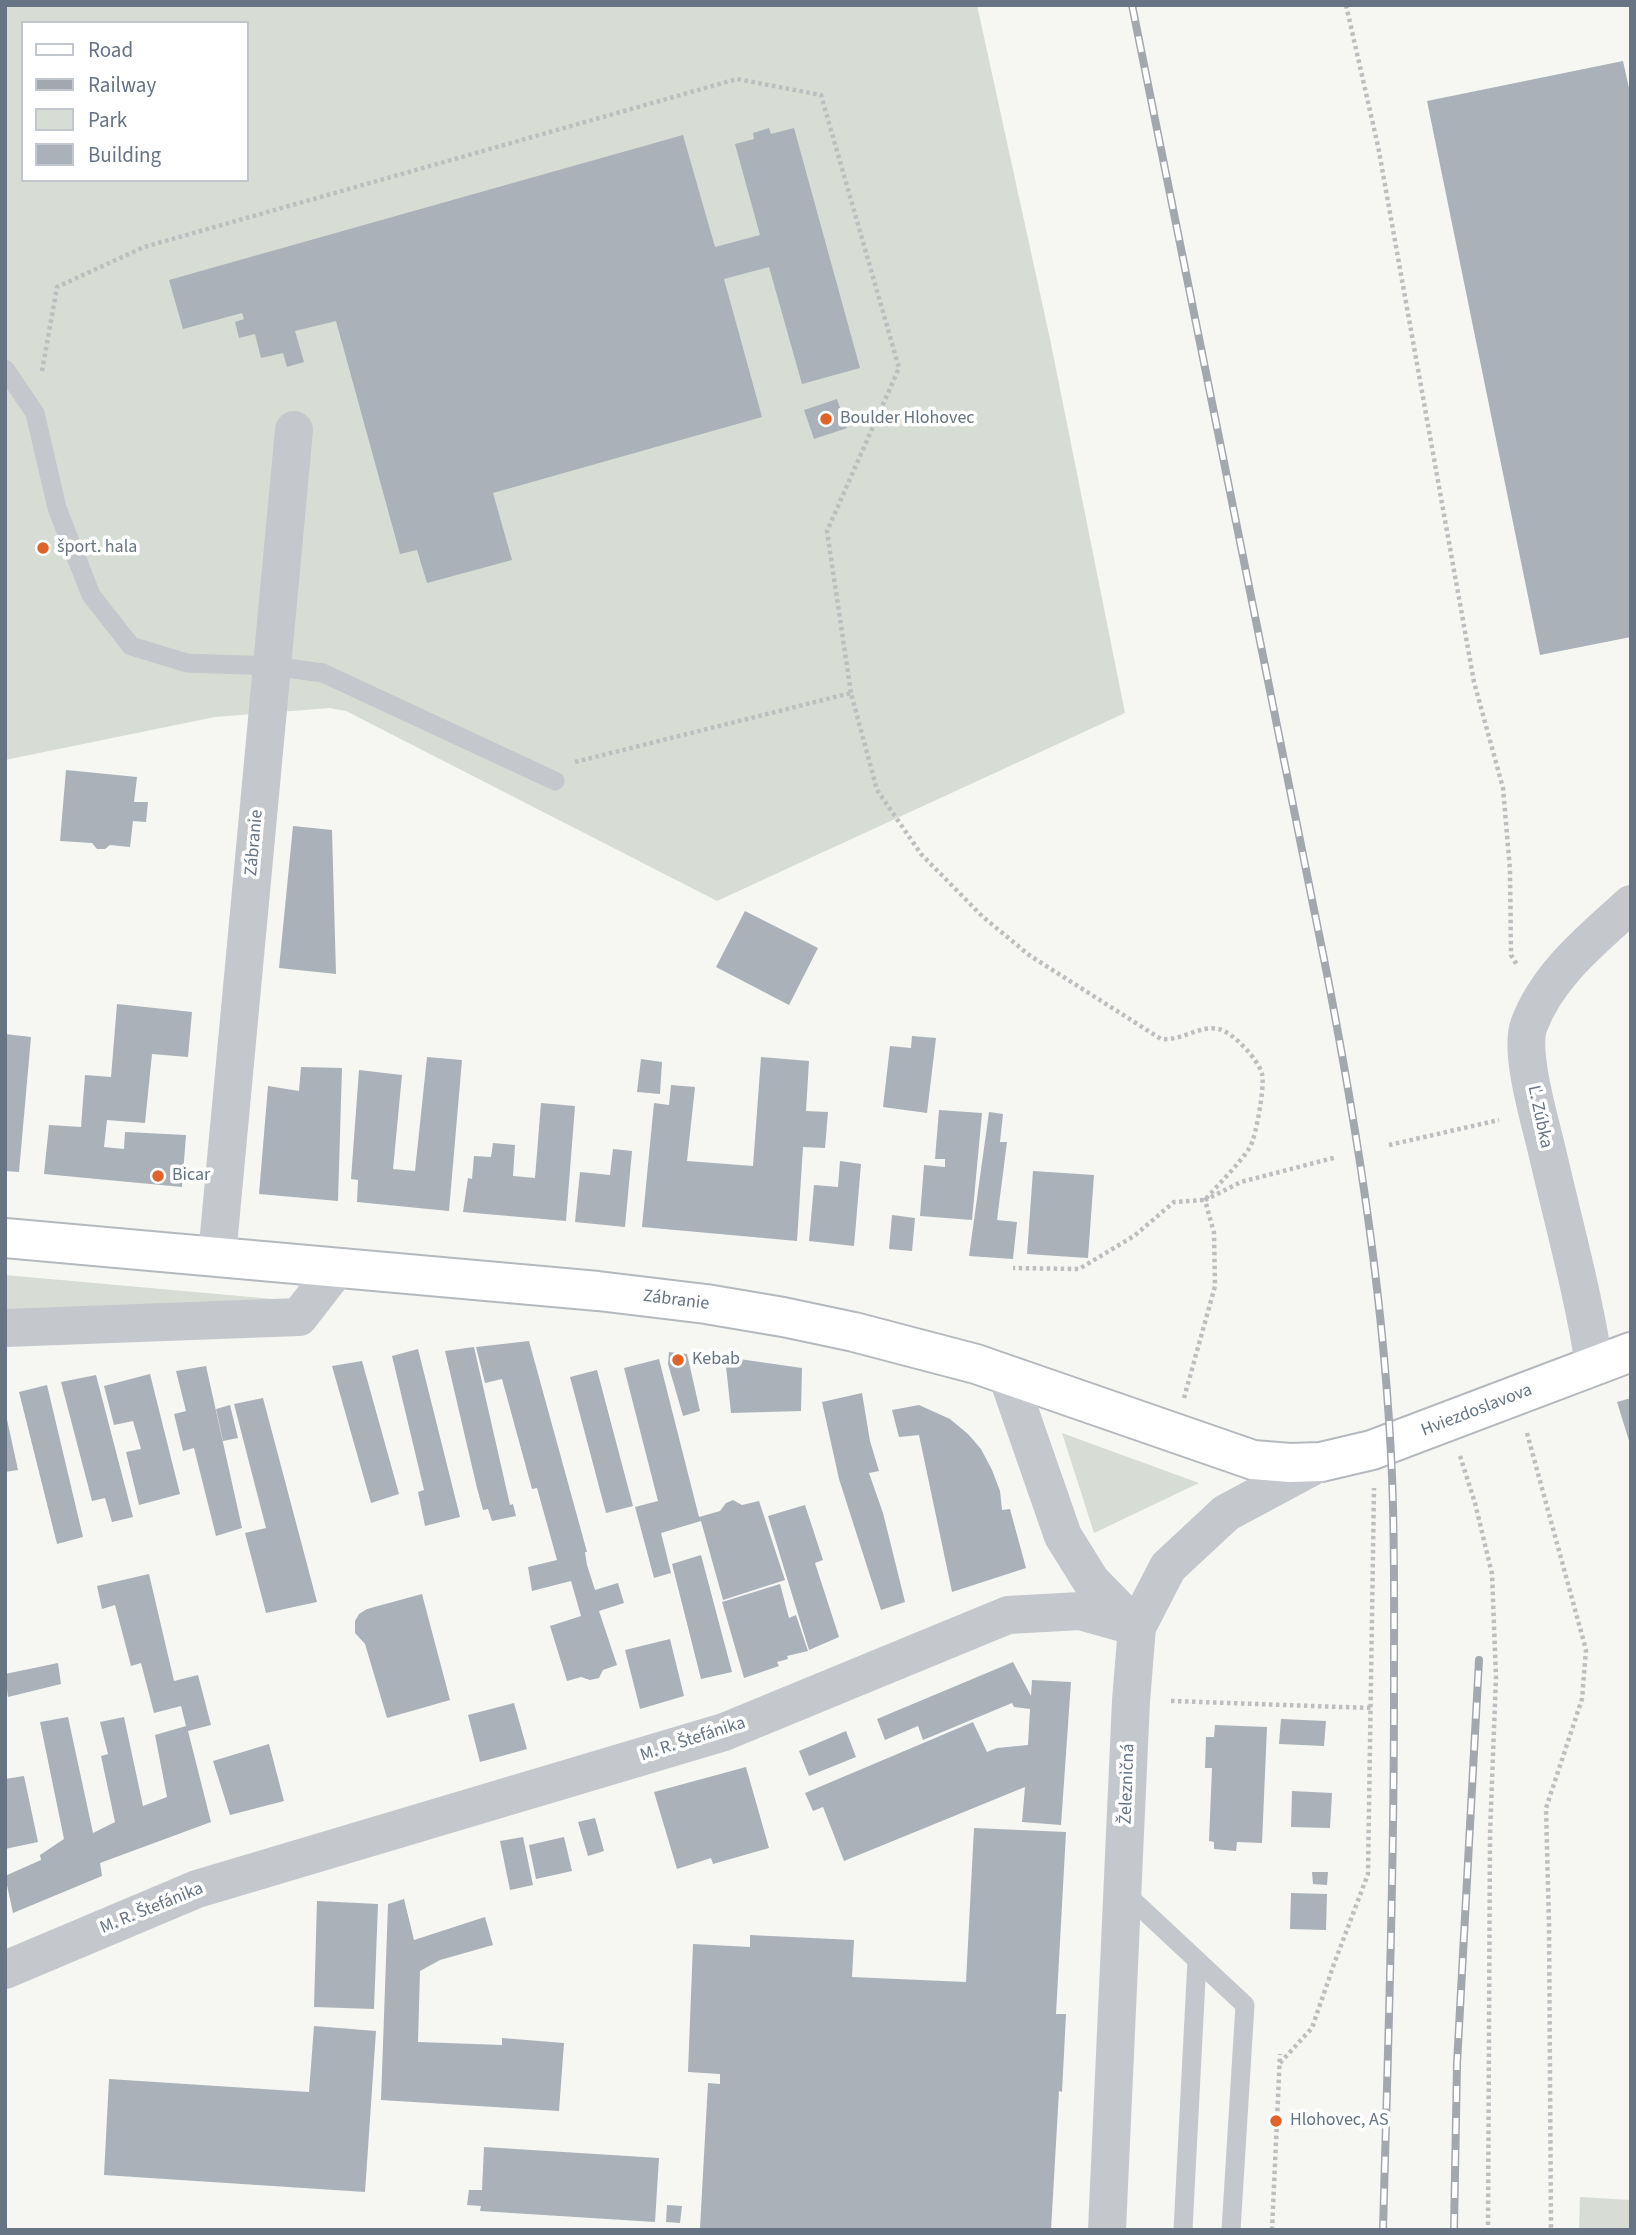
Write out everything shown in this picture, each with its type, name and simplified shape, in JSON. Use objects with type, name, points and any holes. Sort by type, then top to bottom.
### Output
[{"type":"main road","name":"Zábranie","points":[[5,1238],[598,1291],[706,1304],[854,1332],[928,1350],[1177,1433]]},
{"type":"main road","name":"Hviezdoslavova","points":[[1177,1433],[1253,1460],[1321,1462],[1390,1445],[1594,1364],[1631,1352]]},
{"type":"street","name":"Zábranie","points":[[217,1256],[293,430]]},
{"type":"street","name":"Ľ. Zúbka","points":[[1594,1364],[1527,1060],[1527,1028],[1545,992],[1561,970],[1631,904]]},
{"type":"street","points":[[5,1328],[299,1317],[337,1268]]},
{"type":"street","points":[[1007,1375],[1063,1536],[1091,1581],[1137,1627],[1168,1567],[1226,1513],[1321,1462]]},
{"type":"street","name":"M. R. Štefánika","points":[[5,1970],[197,1889],[724,1732],[1008,1615],[1080,1611],[1137,1627]]},
{"type":"street","name":"Železničná","points":[[1107,2230],[1131,1701],[1137,1627]]},
{"type":"lane","points":[[5,369],[34,413],[57,508],[91,595],[131,646],[187,663],[272,666],[323,673],[555,781]]},
{"type":"lane","points":[[1123,1892],[1245,2005],[1231,2230]]},
{"type":"lane","points":[[1182,2230],[1197,1960]]},
{"type":"path","points":[[1346,5],[1378,146],[1474,681],[1503,788],[1510,870],[1511,955],[1522,972],[1545,992]]},
{"type":"path","points":[[34,413],[57,288],[144,247],[737,79],[821,95],[899,368],[827,531],[851,693],[877,790],[920,854],[982,916],[1029,955],[1161,1039],[1175,1040],[1193,1031],[1218,1029],[1235,1038],[1249,1052],[1262,1073],[1260,1110],[1251,1146],[1205,1200]]},
{"type":"path","points":[[555,781],[561,765],[851,693]]},
{"type":"path","points":[[1389,1145],[1537,1110]]},
{"type":"path","points":[[1013,1268],[1079,1269],[1134,1236],[1174,1202],[1205,1200],[1241,1182],[1337,1157]]},
{"type":"path","points":[[1177,1433],[1215,1286],[1214,1233],[1205,1200]]},
{"type":"path","points":[[1517,1395],[1586,1650],[1582,1699],[1546,1808],[1551,2230]]},
{"type":"path","points":[[1451,1421],[1492,1574],[1496,1677],[1490,1834],[1488,2230]]},
{"type":"path","points":[[1280,2063],[1312,2028],[1368,1874],[1374,1480]]},
{"type":"path","points":[[1170,1701],[1371,1708]]},
{"type":"path","points":[[1272,2230],[1280,2054]]},
{"type":"green space","points":[[5,5],[977,5],[1050,339],[1125,713],[717,901],[346,711],[330,708],[215,717],[5,760]]},
{"type":"green space","points":[[5,1275],[284,1300],[5,1315]]},
{"type":"green space","points":[[1062,1433],[1199,1483],[1094,1533]]},
{"type":"green space","points":[[1580,2197],[1631,2200],[1631,2230],[1579,2230]]},
{"type":"building","points":[[1623,61],[1631,97],[1631,637],[1540,655],[1427,101]]},
{"type":"building","points":[[769,128],[771,134],[794,128],[860,368],[802,384],[769,267],[724,279],[762,417],[493,493],[512,560],[427,583],[417,550],[400,554],[336,321],[295,331],[304,362],[287,367],[283,353],[261,358],[255,334],[239,338],[235,322],[244,319],[242,313],[183,329],[169,280],[683,135],[715,247],[760,235],[735,144],[754,139],[753,133]]},
{"type":"building","name":"Boulder Hlohovec","points":[[837,399],[847,428],[814,439],[804,410]]},
{"type":"building","points":[[66,770],[137,777],[134,802],[148,802],[146,822],[133,821],[130,847],[110,845],[105,849],[97,849],[92,843],[60,841]]},
{"type":"building","points":[[293,826],[332,830],[336,974],[279,968]]},
{"type":"building","points":[[745,911],[818,948],[789,1005],[716,967]]},
{"type":"building","points":[[117,1004],[192,1012],[188,1057],[152,1054],[145,1123],[107,1120],[104,1147],[124,1149],[125,1132],[186,1135],[182,1187],[44,1174],[49,1125],[81,1127],[85,1075],[111,1077]]},
{"type":"building","points":[[5,1034],[31,1037],[19,1172],[5,1171]]},
{"type":"building","points":[[912,1036],[936,1038],[927,1113],[883,1107],[890,1046],[911,1048]]},
{"type":"building","points":[[427,1057],[462,1060],[449,1211],[357,1202],[358,1180],[351,1179],[359,1070],[402,1075],[393,1169],[415,1171]]},
{"type":"building","points":[[761,1057],[809,1061],[806,1111],[828,1112],[825,1148],[803,1147],[797,1241],[642,1227],[654,1103],[669,1105],[671,1085],[695,1087],[687,1161],[753,1166]]},
{"type":"building","points":[[641,1059],[662,1062],[660,1094],[637,1092]]},
{"type":"building","points":[[301,1067],[342,1068],[338,1201],[259,1194],[268,1086],[299,1091]]},
{"type":"building","points":[[541,1103],[575,1106],[566,1221],[463,1212],[468,1178],[472,1179],[474,1156],[491,1157],[493,1143],[515,1145],[513,1176],[535,1178]]},
{"type":"building","points":[[939,1110],[982,1113],[972,1220],[920,1216],[924,1165],[945,1167],[945,1159],[935,1159]]},
{"type":"building","points":[[989,1112],[1003,1114],[1000,1142],[1007,1142],[997,1220],[1017,1222],[1013,1259],[969,1256]]},
{"type":"building","points":[[613,1149],[632,1151],[625,1227],[575,1222],[580,1172],[610,1175]]},
{"type":"building","points":[[840,1161],[861,1164],[854,1246],[809,1241],[814,1185],[838,1187]]},
{"type":"building","points":[[1033,1171],[1094,1175],[1088,1258],[1027,1254]]},
{"type":"building","points":[[892,1215],[915,1218],[912,1251],[889,1249]]},
{"type":"building","points":[[529,1341],[595,1590],[618,1583],[624,1603],[599,1611],[617,1665],[603,1670],[599,1678],[590,1680],[581,1677],[567,1681],[550,1626],[581,1616],[571,1581],[532,1591],[528,1567],[557,1560],[537,1488],[532,1489],[502,1379],[485,1383],[476,1347]]},
{"type":"building","points":[[474,1347],[510,1505],[513,1504],[516,1516],[492,1521],[488,1509],[483,1510],[445,1351]]},
{"type":"building","points":[[418,1349],[460,1517],[425,1526],[418,1492],[424,1490],[392,1356]]},
{"type":"building","points":[[669,1352],[687,1354],[700,1411],[683,1416],[668,1364]]},
{"type":"building","points":[[725,1357],[802,1368],[801,1411],[731,1413]]},
{"type":"building","points":[[659,1359],[699,1517],[720,1511],[726,1503],[733,1500],[742,1505],[759,1501],[785,1580],[723,1600],[701,1521],[661,1533],[671,1573],[654,1578],[635,1507],[658,1501],[624,1368]]},
{"type":"building","points":[[362,1361],[399,1494],[371,1503],[332,1366]]},
{"type":"building","points":[[206,1366],[242,1528],[216,1536],[194,1448],[183,1451],[174,1414],[186,1411],[176,1371]]},
{"type":"building","points":[[597,1370],[633,1506],[606,1513],[570,1377]]},
{"type":"building","points":[[150,1374],[180,1494],[139,1505],[126,1452],[141,1449],[133,1421],[114,1425],[104,1386]]},
{"type":"building","points":[[96,1375],[133,1517],[112,1522],[105,1498],[92,1501],[61,1382]]},
{"type":"building","points":[[47,1385],[83,1537],[57,1544],[19,1392]]},
{"type":"building","points":[[862,1393],[870,1441],[879,1471],[869,1473],[883,1513],[905,1602],[881,1610],[839,1479],[822,1402]]},
{"type":"building","points":[[263,1398],[317,1602],[266,1613],[245,1533],[266,1528],[234,1404]]},
{"type":"building","points":[[1631,1398],[1631,1443],[1630,1444],[1617,1402]]},
{"type":"building","points":[[230,1405],[238,1438],[223,1441],[216,1409]]},
{"type":"building","points":[[919,1405],[950,1419],[981,1449],[1000,1491],[1002,1510],[1010,1509],[1026,1568],[952,1592],[919,1435],[899,1437],[892,1410]]},
{"type":"building","points":[[5,1410],[18,1470],[5,1472]]},
{"type":"building","points":[[805,1505],[823,1560],[815,1563],[839,1637],[809,1650],[768,1516]]},
{"type":"building","points":[[701,1555],[732,1672],[701,1679],[672,1564]]},
{"type":"building","points":[[149,1574],[174,1681],[198,1675],[211,1725],[188,1731],[211,1822],[100,1863],[102,1876],[13,1913],[5,1876],[41,1860],[40,1855],[64,1839],[40,1722],[68,1717],[93,1833],[115,1822],[101,1756],[108,1754],[100,1722],[124,1717],[143,1806],[167,1797],[155,1735],[186,1726],[181,1706],[154,1713],[141,1663],[131,1666],[115,1605],[102,1609],[97,1586]]},
{"type":"building","points":[[780,1584],[789,1618],[796,1615],[808,1651],[787,1656],[788,1659],[777,1662],[779,1666],[744,1678],[722,1602]]},
{"type":"building","points":[[422,1594],[450,1700],[387,1718],[365,1644],[355,1633],[355,1621],[359,1614],[367,1609]]},
{"type":"building","points":[[670,1639],[684,1696],[640,1709],[625,1650]]},
{"type":"building","points":[[1013,1662],[1031,1696],[1032,1680],[1071,1682],[1061,1825],[1022,1822],[1025,1787],[844,1861],[823,1807],[813,1811],[805,1793],[973,1722],[987,1752],[997,1748],[1028,1745],[1030,1709],[1014,1707],[1012,1703],[923,1740],[918,1726],[885,1740],[877,1719]]},
{"type":"building","points":[[58,1663],[61,1684],[8,1697],[5,1674]]},
{"type":"building","points":[[514,1703],[527,1749],[480,1762],[468,1715]]},
{"type":"building","points":[[1281,1719],[1326,1721],[1324,1746],[1279,1744]]},
{"type":"building","points":[[1215,1725],[1267,1727],[1262,1843],[1237,1842],[1236,1851],[1214,1849],[1214,1842],[1209,1841],[1212,1768],[1205,1768],[1206,1737],[1214,1737]]},
{"type":"building","points":[[846,1731],[856,1757],[809,1776],[799,1751]]},
{"type":"building","points":[[269,1744],[284,1801],[230,1815],[213,1761]]},
{"type":"building","points":[[746,1767],[769,1848],[713,1864],[711,1858],[677,1869],[654,1792]]},
{"type":"building","points":[[24,1776],[38,1842],[5,1849],[5,1779]]},
{"type":"building","points":[[1292,1791],[1332,1793],[1330,1828],[1291,1827]]},
{"type":"building","points":[[595,1818],[604,1851],[588,1856],[578,1822]]},
{"type":"building","points":[[974,1828],[1066,1832],[1056,2014],[1066,2014],[1051,2230],[700,2228],[708,2083],[720,2084],[720,2074],[688,2072],[693,1944],[750,1947],[750,1935],[854,1940],[852,1977],[966,1982]]},
{"type":"building","points":[[523,1837],[533,1885],[510,1890],[500,1841]]},
{"type":"building","points":[[564,1837],[572,1871],[536,1879],[529,1845]]},
{"type":"building","points":[[1312,1872],[1328,1872],[1327,1885],[1313,1884]]},
{"type":"building","points":[[1291,1893],[1327,1894],[1326,1930],[1290,1929]]},
{"type":"building","points":[[404,1899],[414,1940],[485,1917],[493,1945],[440,1960],[420,1971],[418,2042],[502,2045],[502,2038],[564,2043],[559,2111],[381,2100],[388,1904]]},
{"type":"building","points":[[317,1901],[378,1904],[374,2009],[314,2007]]},
{"type":"building","points":[[314,2026],[376,2031],[365,2192],[104,2175],[109,2079],[309,2092]]},
{"type":"building","points":[[484,2147],[659,2158],[655,2222],[480,2211],[481,2206],[467,2205],[469,2190],[482,2190]]},
{"type":"building","points":[[667,2205],[682,2206],[680,2223],[666,2222]]},
{"type":"railway","points":[[1132,5],[1327,974],[1360,1161],[1377,1287],[1389,1413],[1394,1557],[1393,1826],[1383,2230]]},
{"type":"railway","points":[[1454,2230],[1457,2064],[1479,1660]]},
{"type":"place","name":"Boulder Hlohovec","points":[[826,419]]},
{"type":"place","name":"šport. hala","points":[[43,548]]},
{"type":"place","name":"Bicar","points":[[158,1176]]},
{"type":"place","name":"Kebab","points":[[678,1360]]},
{"type":"place","name":"Hlohovec, AS","points":[[1276,2121]]}]
